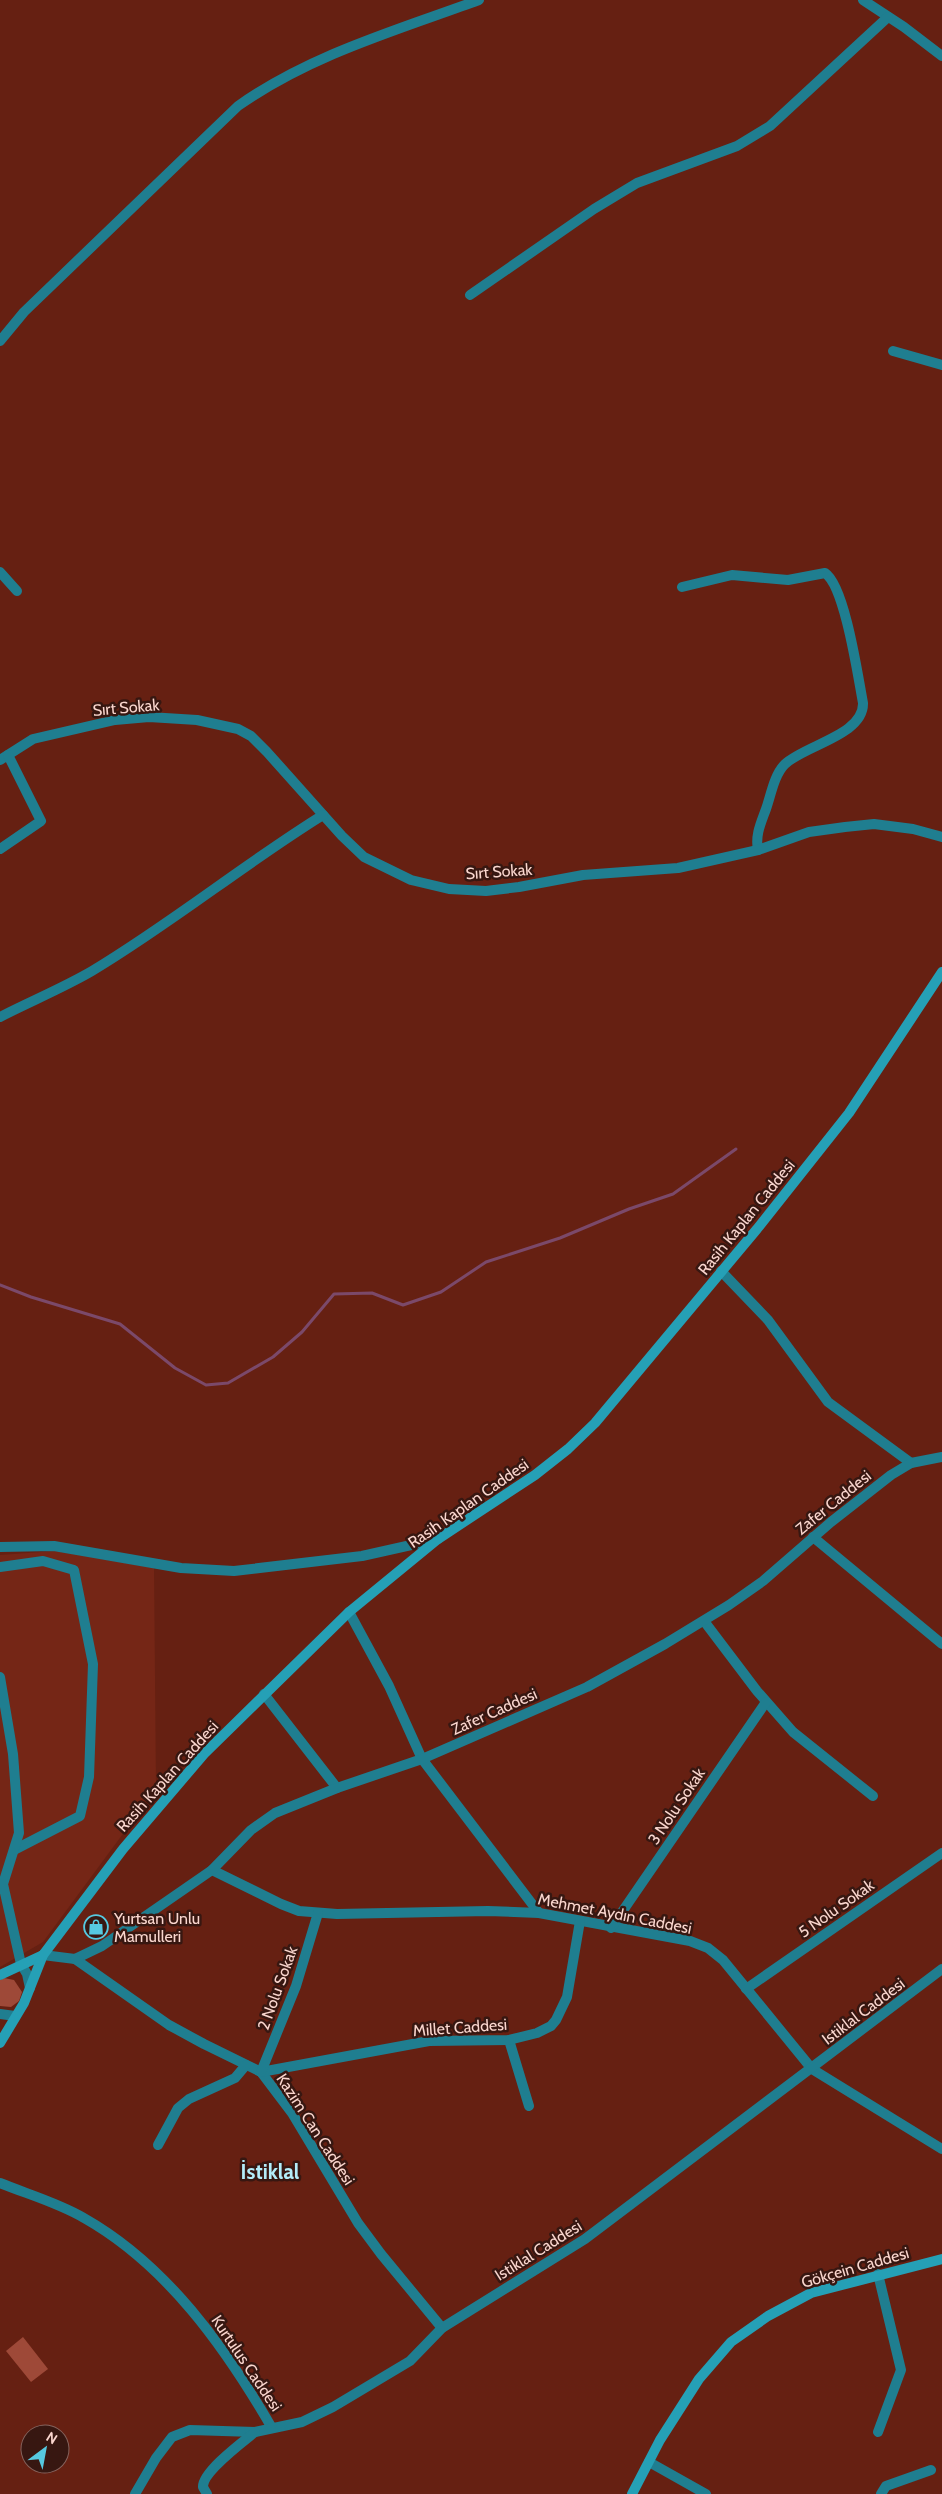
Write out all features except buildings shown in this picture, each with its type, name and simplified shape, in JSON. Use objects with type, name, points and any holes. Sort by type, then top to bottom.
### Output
[{"type":"street","points":[[0,342],[24,312],[238,106],[278,80],[344,50],[479,0]]},
{"type":"street","points":[[863,0],[942,56]]},
{"type":"street","points":[[470,295],[594,209],[637,183],[737,146],[770,126],[888,17]]},
{"type":"street","points":[[893,351],[942,365]]},
{"type":"street","points":[[0,572],[17,591]]},
{"type":"street","points":[[682,587],[723,576],[788,580],[824,573],[830,578],[844,611],[863,703],[862,713],[857,722],[824,743],[790,760],[782,768],[759,829],[758,850]]},
{"type":"street","name":"Sırt Sokak","points":[[4,758],[33,739],[114,720],[149,717],[197,720],[238,729],[250,736],[364,857],[382,868],[411,880],[449,888],[486,890],[519,887],[584,875],[678,868],[758,850],[809,832],[874,824],[942,836]]},
{"type":"street","points":[[0,849],[41,821],[4,758]]},
{"type":"street","points":[[0,1016],[91,972],[147,936],[274,845],[323,815]]},
{"type":"street","name":"Rasih Kaplan Caddesi","points":[[0,2043],[30,1988],[43,1955],[122,1849],[161,1802],[204,1754],[349,1612],[438,1539],[535,1475],[568,1449],[595,1423],[722,1271],[849,1113],[942,972]]},
{"type":"street","points":[[722,1271],[768,1320],[828,1402],[911,1463]]},
{"type":"street","name":"Zafer Caddesi","points":[[75,1959],[102,1946],[212,1870],[260,1822],[337,1788],[422,1759],[587,1687],[704,1621],[763,1581],[813,1537],[891,1475],[911,1463],[942,1457]]},
{"type":"street","points":[[813,1537],[942,1644]]},
{"type":"street","points":[[0,1548],[54,1546],[180,1568],[234,1571],[362,1556],[438,1539]]},
{"type":"street","points":[[0,1566],[43,1561],[74,1570],[94,1664],[89,1777],[80,1816],[14,1850]]},
{"type":"street","points":[[349,1612],[389,1686],[422,1759],[539,1913]]},
{"type":"street","points":[[704,1621],[766,1702],[793,1732],[874,1796]]},
{"type":"street","points":[[0,1677],[13,1754],[18,1833],[3,1884],[21,1964],[27,1974],[30,1988]]},
{"type":"street","points":[[264,1694],[337,1788]]},
{"type":"street","name":"3 Nolu Sokak","points":[[611,1928],[766,1702]]},
{"type":"street","name":"5 Nolu Sokak","points":[[746,1989],[942,1853]]},
{"type":"street","name":"Mehmet Aydın Caddesi","points":[[212,1870],[299,1911],[318,1913],[539,1913],[611,1928],[690,1941],[708,1948],[723,1960],[812,2069],[942,2149]]},
{"type":"street","name":"2 Nolu Sokak","points":[[261,2072],[296,1986],[318,1913]]},
{"type":"street","name":"Millet Caddesi","points":[[261,2072],[429,2041],[509,2040],[537,2033],[551,2026],[556,2020],[567,1997],[580,1921]]},
{"type":"street","points":[[0,1975],[43,1955],[75,1959]]},
{"type":"street","name":"Kazim Can Caddesi","points":[[75,1959],[169,2025],[261,2072],[292,2113],[364,2231],[442,2328]]},
{"type":"street","name":"Istiklal Caddesi","points":[[135,2494],[156,2458],[172,2437],[190,2430],[255,2432],[302,2422],[333,2407],[410,2362],[442,2328],[585,2239],[942,1969]]},
{"type":"street","points":[[0,2014],[15,2016]]},
{"type":"street","points":[[509,2040],[529,2106]]},
{"type":"street","points":[[158,2145],[178,2108],[189,2099],[235,2078],[246,2065]]},
{"type":"street","name":"Kurtulus Caddesi","points":[[0,2183],[84,2217],[147,2264],[198,2316],[242,2377],[272,2428]]},
{"type":"street","name":"Gökçein Caddesi","points":[[632,2494],[648,2462],[699,2379],[732,2342],[768,2316],[811,2293],[878,2274],[942,2259]]},
{"type":"street","points":[[878,2274],[901,2370],[878,2432]]},
{"type":"street","points":[[207,2494],[203,2487],[205,2479],[215,2467],[255,2432]]},
{"type":"street","points":[[648,2462],[706,2494]]},
{"type":"street","points":[[881,2494],[886,2486],[931,2470]]},
{"type":"shaded area","points":[[55,1551],[154,1568],[156,1789],[43,1942],[0,1967],[0,1555]]},
{"type":"shaded area","points":[[4,1978],[14,1980],[22,1992],[19,2001],[11,2007],[0,2006],[0,1980]]},
{"type":"shaded area","points":[[23,2337],[48,2369],[31,2382],[6,2351]]},
{"type":"waterway","points":[[0,1285],[31,1297],[120,1324],[175,1368],[206,1385],[228,1383],[273,1357],[302,1332],[334,1294],[372,1293],[403,1305],[441,1292],[486,1262],[560,1238],[629,1209],[673,1194],[736,1149]]},
{"type":"place","name":"Yurtsan Unlu Mamulleri","points":[[96,1927]]},
{"type":"district","name":"İstiklal","points":[[270,2172]]}]
